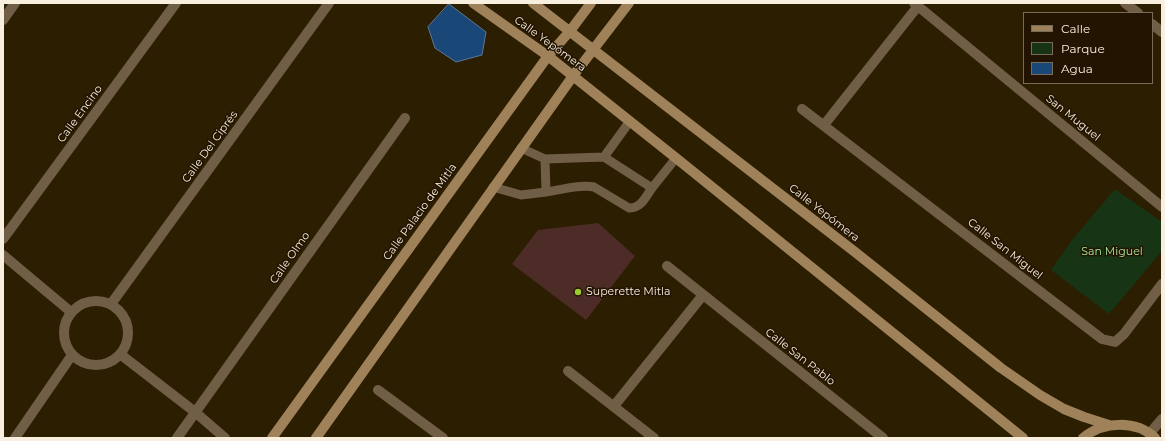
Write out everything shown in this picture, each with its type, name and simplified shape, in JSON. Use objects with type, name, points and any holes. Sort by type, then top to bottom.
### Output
[{"type":"main road","name":"Calle Yepómera","points":[[472,3],[548,56],[1023,438]]},
{"type":"main road","name":"Calle Yepómera","points":[[533,3],[855,252],[1001,368],[1040,395],[1064,409],[1109,425]]},
{"type":"main road","name":"Calle Palacio de Mitla","points":[[272,438],[548,56],[570,31],[591,3]]},
{"type":"main road","points":[[316,438],[521,148],[573,76],[629,3]]},
{"type":"main road","points":[[1083,438],[1089,433],[1109,425],[1130,425],[1152,436]]},
{"type":"street","points":[[3,20],[15,3]]},
{"type":"street","name":"Calle Encino","points":[[3,238],[176,3]]},
{"type":"street","name":"Calle Del Ciprés","points":[[111,304],[329,3]]},
{"type":"street","points":[[1125,3],[1137,12]]},
{"type":"street","points":[[824,125],[916,5]]},
{"type":"street","name":"San Muguel","points":[[916,5],[1162,207]]},
{"type":"street","points":[[1153,25],[1162,32]]},
{"type":"street","name":"Calle San Miguel","points":[[802,109],[1102,339],[1114,342],[1124,334],[1162,284]]},
{"type":"street","name":"Calle Olmo","points":[[177,438],[405,118]]},
{"type":"street","points":[[3,255],[71,312]]},
{"type":"street","name":"Calle San Pablo","points":[[668,266],[883,438]]},
{"type":"street","points":[[614,406],[703,295]]},
{"type":"street","points":[[90,301],[101,301],[111,304],[119,310],[124,318],[128,336],[126,345],[120,354],[112,360],[102,364],[91,365],[80,361],[72,355],[67,347],[64,338],[66,320],[71,312],[80,305],[90,301]]},
{"type":"street","points":[[120,354],[195,412],[225,438]]},
{"type":"street","points":[[15,438],[72,355]]},
{"type":"street","points":[[568,371],[654,438]]},
{"type":"street","points":[[378,390],[432,435],[443,438]]},
{"type":"street","points":[[1152,436],[1162,419]]},
{"type":"lane","points":[[604,157],[630,121]]},
{"type":"lane","points":[[521,148],[545,159],[604,157],[652,188]]},
{"type":"lane","points":[[493,187],[520,195],[589,186],[594,187],[629,208],[634,209],[638,207],[676,158]]},
{"type":"lane","points":[[545,159],[546,192]]},
{"type":"green space","name":"San Miguel","points":[[1115,189],[1162,222],[1162,251],[1109,314],[1051,270],[1072,240]]},
{"type":"water","points":[[449,4],[486,32],[482,55],[456,62],[435,48],[428,27]]},
{"type":"building","name":"Superette Mitla","points":[[598,223],[635,256],[586,320],[512,264],[538,230]]},
{"type":"place","name":"Superette Mitla","points":[[578,292]]}]
